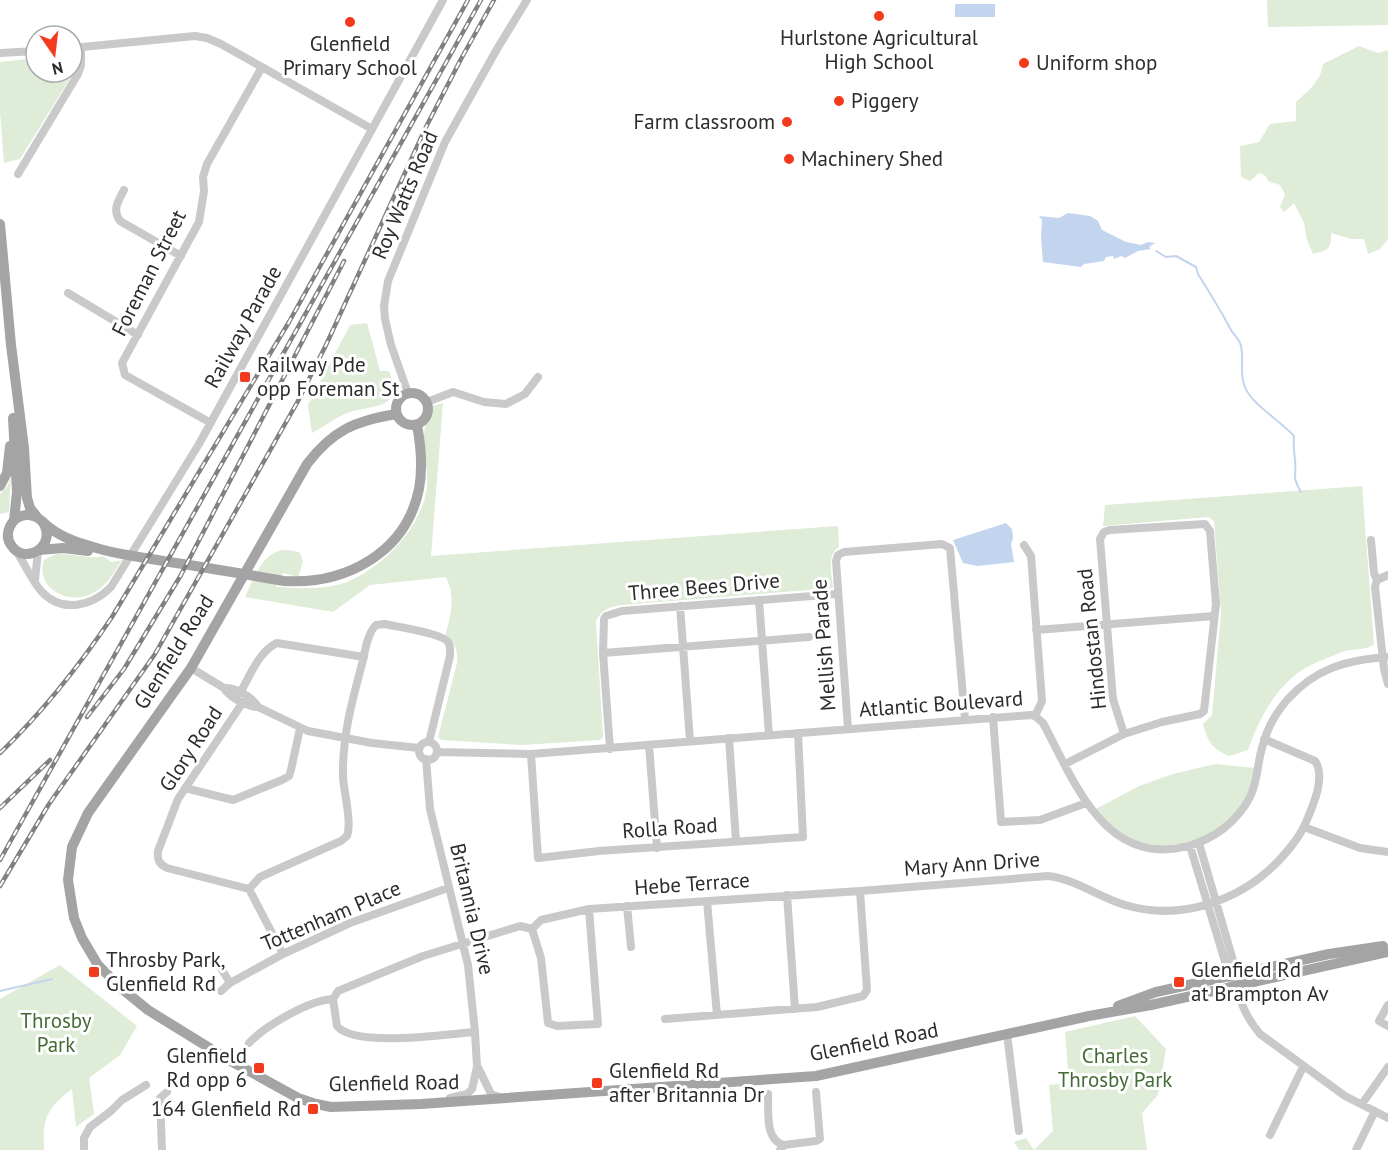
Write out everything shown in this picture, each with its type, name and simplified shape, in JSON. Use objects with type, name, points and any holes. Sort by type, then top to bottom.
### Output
[{"type":"main road","points":[[0,224],[2,267],[24,448],[28,506],[46,527],[47,538],[39,550],[24,554],[0,535]]},
{"type":"main road","points":[[11,345],[17,492],[14,520],[8,534],[13,547]]},
{"type":"main road","points":[[408,393],[420,395],[427,402],[427,414],[424,420],[417,424],[404,423],[396,414],[398,401],[408,393]]},
{"type":"main road","points":[[0,486],[8,469],[12,403]]},
{"type":"main road","name":"Glenfield Road","points":[[396,414],[357,422],[338,432],[319,448],[301,474],[191,668],[88,813],[75,839],[70,857],[68,880],[70,905],[81,938],[98,964],[141,1005],[229,1060],[286,1092],[316,1104],[331,1107],[504,1099],[816,1076],[1101,1013],[1156,992],[1388,952]]},
{"type":"main road","name":"Glenfield Road","points":[[39,550],[63,548],[105,551],[284,581],[313,582],[343,575],[372,560],[395,538],[410,514],[418,491],[422,464],[417,424]]},
{"type":"main road","points":[[0,520],[14,520],[24,515],[40,520]]},
{"type":"main road","name":"Glenfield Road","points":[[40,520],[66,537],[105,551]]},
{"type":"main road","name":"Glenfield Road","points":[[1234,978],[1329,954],[1388,945]]},
{"type":"street","name":"Railway Parade","points":[[13,547],[35,582],[49,598],[65,604],[82,604],[93,601],[102,595],[123,569],[210,423],[443,0]]},
{"type":"street","name":"Roy Watts Road","points":[[408,393],[391,345],[385,319],[384,306],[388,281],[445,142],[527,0]]},
{"type":"street","points":[[84,47],[195,36],[221,44],[372,129]]},
{"type":"street","points":[[0,53],[24,52]]},
{"type":"street","name":"Foreman Street","points":[[210,423],[125,375],[122,363],[199,222],[204,191],[203,177],[207,164],[262,67]]},
{"type":"street","points":[[18,174],[72,84]]},
{"type":"street","points":[[124,190],[116,208],[120,221],[181,256]]},
{"type":"street","points":[[68,293],[138,334]]},
{"type":"street","points":[[427,402],[453,392],[492,404],[506,404],[525,394],[538,377]]},
{"type":"street","name":"Hindostan Road","points":[[1124,734],[1113,699],[1100,539],[1104,532],[1205,524],[1210,531],[1215,616]]},
{"type":"street","points":[[1371,540],[1388,684]]},
{"type":"street","name":"Mellish Parade","points":[[848,729],[836,561],[838,555],[844,552],[942,544],[947,545],[950,549],[965,719]]},
{"type":"street","points":[[1024,545],[1030,556],[1042,701],[1035,716]]},
{"type":"street","points":[[35,582],[39,550]]},
{"type":"street","points":[[1377,580],[1388,575]]},
{"type":"street","name":"Three Bees Drive","points":[[603,653],[604,619],[610,614],[622,611],[837,594]]},
{"type":"street","points":[[759,600],[769,735]]},
{"type":"street","points":[[680,606],[690,741]]},
{"type":"street","points":[[1036,630],[1215,616],[1203,711],[1200,714],[1162,722],[1124,734],[1065,764]]},
{"type":"street","points":[[283,954],[249,889],[260,877],[348,836],[344,778],[345,738],[364,657],[371,632],[376,625],[440,636],[448,642],[451,648],[429,741]]},
{"type":"street","points":[[610,749],[603,653],[809,637]]},
{"type":"street","name":"Glory Road","points":[[249,889],[161,865],[157,859],[158,851],[178,799],[242,697],[263,653],[269,647],[277,643],[364,657]]},
{"type":"street","name":"Atlantic Boulevard","points":[[437,752],[531,754],[965,719],[1035,716],[1043,723],[1095,816],[1110,830],[1128,841],[1159,850],[1194,844],[1224,829],[1244,806],[1256,782],[1264,740],[1274,718],[1285,702],[1312,676],[1333,666],[1385,657]]},
{"type":"street","points":[[191,668],[224,687],[230,687],[252,707],[258,706],[300,728],[404,748],[419,748]]},
{"type":"street","points":[[993,717],[1001,822],[1040,820],[1086,803]]},
{"type":"street","points":[[184,788],[233,800],[282,780],[289,776],[300,728]]},
{"type":"street","name":"Rolla Road","points":[[531,754],[538,858],[803,837],[798,732]]},
{"type":"street","points":[[729,738],[736,841]]},
{"type":"street","name":"Mary Ann Drive","points":[[860,891],[1048,876],[1060,877],[1108,899],[1136,908],[1164,911],[1212,903],[1241,891],[1268,871],[1291,847],[1304,827],[1317,788],[1319,776],[1317,764],[1308,757],[1264,740]]},
{"type":"street","points":[[429,741],[435,745],[437,752],[433,758],[426,759],[420,756],[419,748],[423,743],[429,741]]},
{"type":"street","points":[[649,745],[657,848]]},
{"type":"street","name":"Britannia Drive","points":[[421,1104],[467,1094],[472,1089],[477,1067],[471,986],[430,809],[426,759]]},
{"type":"street","points":[[1304,827],[1360,848],[1388,852]]},
{"type":"street","points":[[1194,844],[1241,1003],[1251,1023],[1260,1034],[1303,1067],[1345,1096],[1388,1118]]},
{"type":"street","name":"Tottenham Place","points":[[220,991],[230,983],[283,954],[350,923],[448,888]]},
{"type":"street","points":[[665,1019],[817,1007],[863,996],[867,990],[860,891]]},
{"type":"street","name":"Hebe Terrace","points":[[532,929],[542,920],[589,909],[860,891]]},
{"type":"street","points":[[787,896],[795,1009]]},
{"type":"street","points":[[707,901],[717,1015]]},
{"type":"street","points":[[627,906],[631,947]]},
{"type":"street","points":[[475,1032],[381,1039],[346,1032],[337,1026],[333,999],[338,991],[423,956],[520,926],[532,929],[541,958],[548,1023],[557,1026],[598,1024],[589,909]]},
{"type":"street","points":[[199,960],[219,965],[230,983]]},
{"type":"street","points":[[249,1043],[262,1031],[315,1002],[333,999]]},
{"type":"street","points":[[1388,1005],[1379,1021],[1388,1026]]},
{"type":"street","points":[[1007,1034],[1019,1131]]},
{"type":"street","name":"Britannia Drive","points":[[477,1067],[491,1094],[504,1099]]},
{"type":"street","points":[[1270,1135],[1303,1067]]},
{"type":"street","points":[[1362,1104],[1388,1067]]},
{"type":"street","points":[[84,1150],[84,1138],[90,1127],[122,1100],[146,1085]]},
{"type":"street","points":[[162,1150],[160,1098],[167,1092]]},
{"type":"street","points":[[816,1092],[823,1150]]},
{"type":"street","points":[[768,1094],[771,1134],[777,1143],[782,1147],[816,1141],[820,1138]]},
{"type":"street","points":[[1356,1150],[1375,1111]]},
{"type":"green space","points":[[1267,0],[1388,0],[1388,25],[1268,27]]},
{"type":"green space","points":[[1359,46],[1378,53],[1388,50],[1388,239],[1380,249],[1368,254],[1364,239],[1352,239],[1331,233],[1328,248],[1313,254],[1307,240],[1304,223],[1294,203],[1284,212],[1280,207],[1285,194],[1280,185],[1268,181],[1266,176],[1259,173],[1250,181],[1241,177],[1240,146],[1259,142],[1270,124],[1296,121],[1296,102],[1317,81],[1323,64]]},
{"type":"green space","points":[[24,59],[24,84],[67,84],[20,159],[4,163],[0,111],[0,62]]},
{"type":"green space","points":[[367,323],[380,371],[389,371],[392,393],[389,399],[384,404],[345,414],[312,433],[308,405],[350,325]]},
{"type":"green space","points":[[443,403],[431,556],[838,526],[839,547],[831,560],[833,588],[622,605],[610,608],[603,611],[596,621],[603,737],[600,740],[522,745],[441,740],[438,737],[457,663],[457,651],[445,636],[451,614],[452,599],[446,577],[370,585],[333,612],[245,597],[264,561],[279,551],[289,550],[300,553],[303,562],[298,577],[283,573],[276,587],[308,588],[333,586],[355,578],[394,549],[406,536],[422,507],[427,485],[424,444],[426,423],[433,406]]},
{"type":"green space","points":[[11,477],[9,512],[0,514],[0,494],[8,485]]},
{"type":"green space","points":[[1362,486],[1374,644],[1367,648],[1342,652],[1296,674],[1270,703],[1248,750],[1229,756],[1218,751],[1207,736],[1203,724],[1212,715],[1221,613],[1214,521],[1208,517],[1103,526],[1105,505]]},
{"type":"green space","points":[[56,554],[103,556],[111,562],[122,560],[101,588],[82,597],[73,597],[55,592],[44,579],[42,570],[44,560]]},
{"type":"green space","points":[[1215,764],[1255,768],[1243,804],[1220,828],[1205,836],[1172,845],[1138,842],[1118,833],[1094,810],[1139,786],[1173,774]]},
{"type":"green space","name":"Throsby Park","points":[[60,965],[137,1026],[120,1055],[89,1078],[94,1114],[76,1127],[72,1089],[57,1102],[48,1115],[44,1130],[44,1150],[0,1150],[0,999]]},
{"type":"green space","name":"Charles Throsby Park","points":[[1135,1016],[1166,1049],[1158,1095],[1142,1113],[1147,1150],[1034,1150],[1053,1131],[1049,1085],[1069,1083],[1065,1032]]},
{"type":"green space","name":"Charles Throsby Park","points":[[1026,1138],[1034,1150],[1019,1150],[1014,1142]]},
{"type":"water","points":[[955,4],[995,4],[995,17],[955,17]]},
{"type":"water","points":[[1068,213],[1090,216],[1098,221],[1102,230],[1126,242],[1141,245],[1148,242],[1155,243],[1149,247],[1151,249],[1138,251],[1125,258],[1106,257],[1104,261],[1084,264],[1081,267],[1043,262],[1042,220],[1039,216],[1059,218]]},
{"type":"water","points":[[1006,523],[1012,529],[1011,544],[1014,562],[978,566],[963,563],[953,540]]},
{"type":"waterway","points":[[1156,251],[1166,257],[1176,256],[1196,267],[1240,344],[1242,377],[1248,393],[1294,436],[1295,479],[1301,492]]},
{"type":"waterway","points":[[0,991],[52,979]]},
{"type":"railway","points":[[0,753],[60,688],[112,617],[289,322],[468,0]]},
{"type":"railway","points":[[0,860],[481,0]]},
{"type":"railway","points":[[0,886],[49,804],[155,654],[298,401],[426,127],[494,0]]},
{"type":"railway","points":[[87,717],[124,669],[181,575],[344,261]]},
{"type":"railway","points":[[0,808],[50,760]]},
{"type":"place","name":"Hurlstone Agricultural High School","points":[[879,16]]},
{"type":"place","name":"Glenfield Primary School","points":[[350,22]]},
{"type":"place","name":"Uniform shop","points":[[1024,63]]},
{"type":"place","name":"Piggery","points":[[839,101]]},
{"type":"place","name":"Farm classroom","points":[[787,122]]},
{"type":"place","name":"Machinery Shed","points":[[789,159]]},
{"type":"place","name":"Railway Pde opp Foreman St","points":[[245,377]]},
{"type":"place","name":"Throsby Park, Glenfield Rd","points":[[94,972]]},
{"type":"place","name":"Glenfield Rd at Brampton Av","points":[[1179,982]]},
{"type":"place","name":"Glenfield Rd opp 6","points":[[259,1068]]},
{"type":"place","name":"Glenfield Rd after Britannia Dr","points":[[597,1083]]},
{"type":"place","name":"164 Glenfield Rd","points":[[313,1109]]}]
